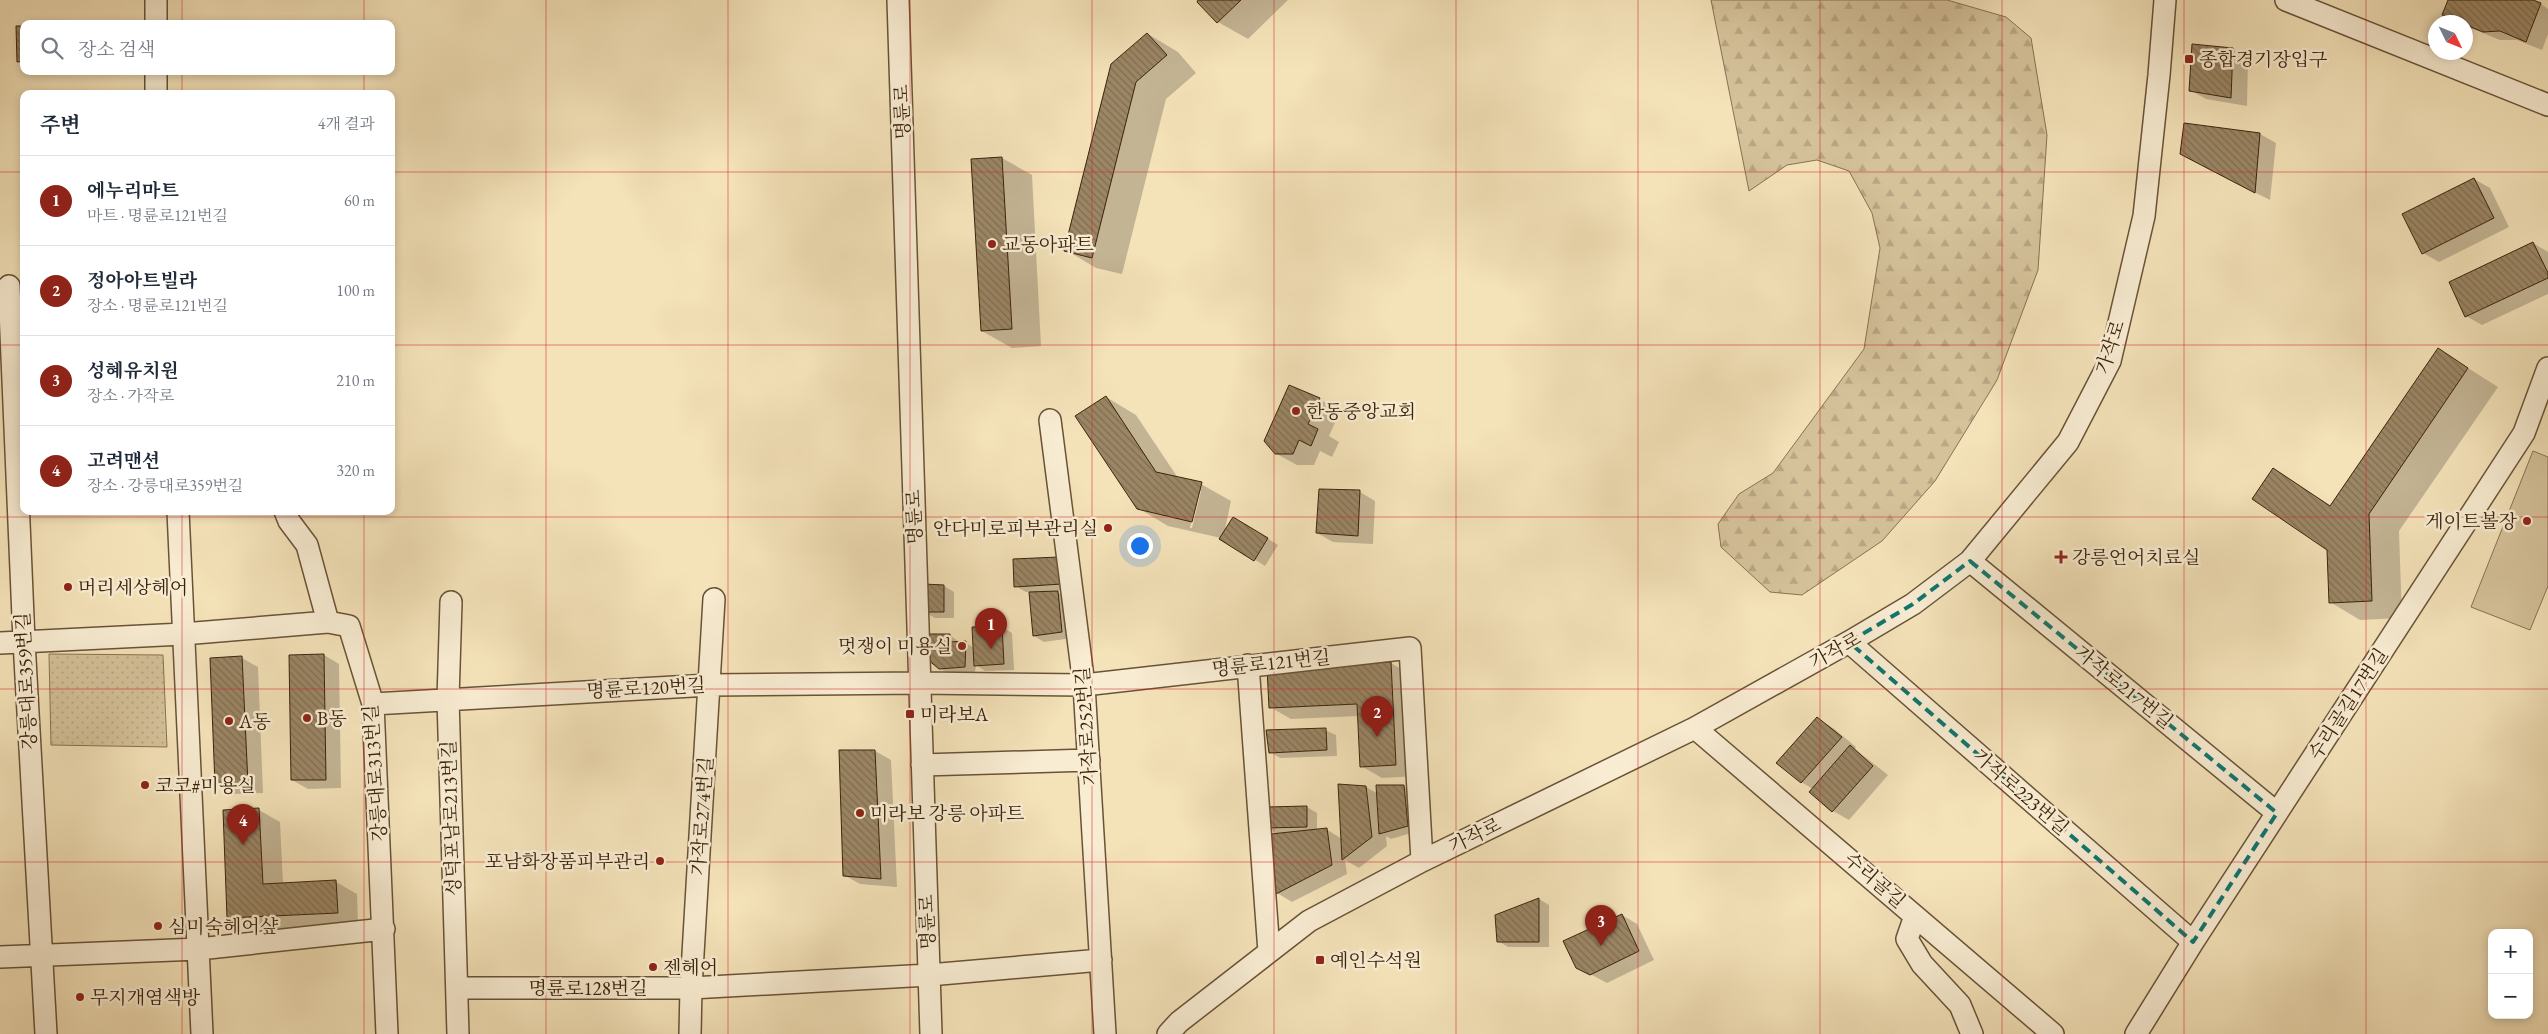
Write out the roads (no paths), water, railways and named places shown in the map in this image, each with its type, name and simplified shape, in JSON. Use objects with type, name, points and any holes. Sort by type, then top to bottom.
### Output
[{"type":"street","points":[[156,0],[156,20]]},
{"type":"street","name":"명륜로","points":[[898,0],[931,1034]]},
{"type":"street","name":"가작로","points":[[1168,1034],[1179,1022],[1309,921],[1422,861],[1695,728],[1913,604],[1970,561],[2068,442],[2110,361],[2144,216],[2165,0]]},
{"type":"street","points":[[2286,0],[2548,105]]},
{"type":"street","points":[[156,75],[156,90]]},
{"type":"street","name":"강릉대로359번길","points":[[11,287],[24,642],[46,1034]]},
{"type":"street","name":"수리골길17번길","points":[[2136,1034],[2193,942],[2524,433],[2548,368]]},
{"type":"street","name":"가작로252번길","points":[[1050,420],[1084,685],[1106,1034]]},
{"type":"street","points":[[178,515],[202,1034]]},
{"type":"street","points":[[0,643],[183,634],[328,622],[306,545],[287,515]]},
{"type":"street","name":"가작로217번길","points":[[1970,561],[2277,813]]},
{"type":"street","name":"가작로274번길","points":[[690,1034],[691,988],[714,599]]},
{"type":"street","name":"성덕포남로213번길","points":[[451,602],[448,699],[458,1034]]},
{"type":"street","name":"강릉대로313번길","points":[[328,622],[349,626],[373,704],[387,1034]]},
{"type":"street","name":"가작로223번길","points":[[1849,642],[2193,942]]},
{"type":"street","name":"명륜로121번길","points":[[920,683],[1084,685],[1410,648],[1422,861]]},
{"type":"street","points":[[1248,665],[1269,952]]},
{"type":"street","name":"명륜로120번길","points":[[373,704],[710,685],[920,683]]},
{"type":"street","name":"수리골길","points":[[1695,728],[2054,1034]]},
{"type":"street","points":[[922,765],[1089,760]]},
{"type":"street","points":[[1915,916],[1907,939],[1922,964],[1960,1005],[1972,1034]]},
{"type":"street","points":[[0,957],[199,949],[384,929]]},
{"type":"street","name":"명륜로128번길","points":[[456,988],[691,988],[929,975],[1101,960]]},
{"type":"place","name":"종합경기장입구","points":[[2189,59]]},
{"type":"place","name":"교동아파트","points":[[992,244]]},
{"type":"place","name":"한동중앙교회","points":[[1296,411]]},
{"type":"place","name":"게이트볼장","points":[[2527,521]]},
{"type":"place","name":"안다미로피부관리실","points":[[1108,528]]},
{"type":"place","name":"강릉언어치료실","points":[[2061,557]]},
{"type":"place","name":"머리세상헤어","points":[[68,587]]},
{"type":"place","name":"멋쟁이 미용실","points":[[962,646]]},
{"type":"place","name":"에누리마트","points":[[991,649]]},
{"type":"place","name":"미라보A","points":[[910,714]]},
{"type":"place","name":"B동","points":[[307,718]]},
{"type":"place","name":"A동","points":[[229,721]]},
{"type":"place","name":"정아아트빌라","points":[[1377,737]]},
{"type":"place","name":"코코#미용실","points":[[145,785]]},
{"type":"place","name":"미라보 강릉 아파트","points":[[860,813]]},
{"type":"place","name":"고려맨션","points":[[243,845]]},
{"type":"place","name":"포남화장품피부관리","points":[[660,861]]},
{"type":"place","name":"심미숙헤어샾","points":[[158,926]]},
{"type":"place","name":"성혜유치원","points":[[1601,946]]},
{"type":"place","name":"예인수석원","points":[[1320,960]]},
{"type":"place","name":"젠헤어","points":[[653,967]]},
{"type":"place","name":"무지개염색방","points":[[80,997]]}]
